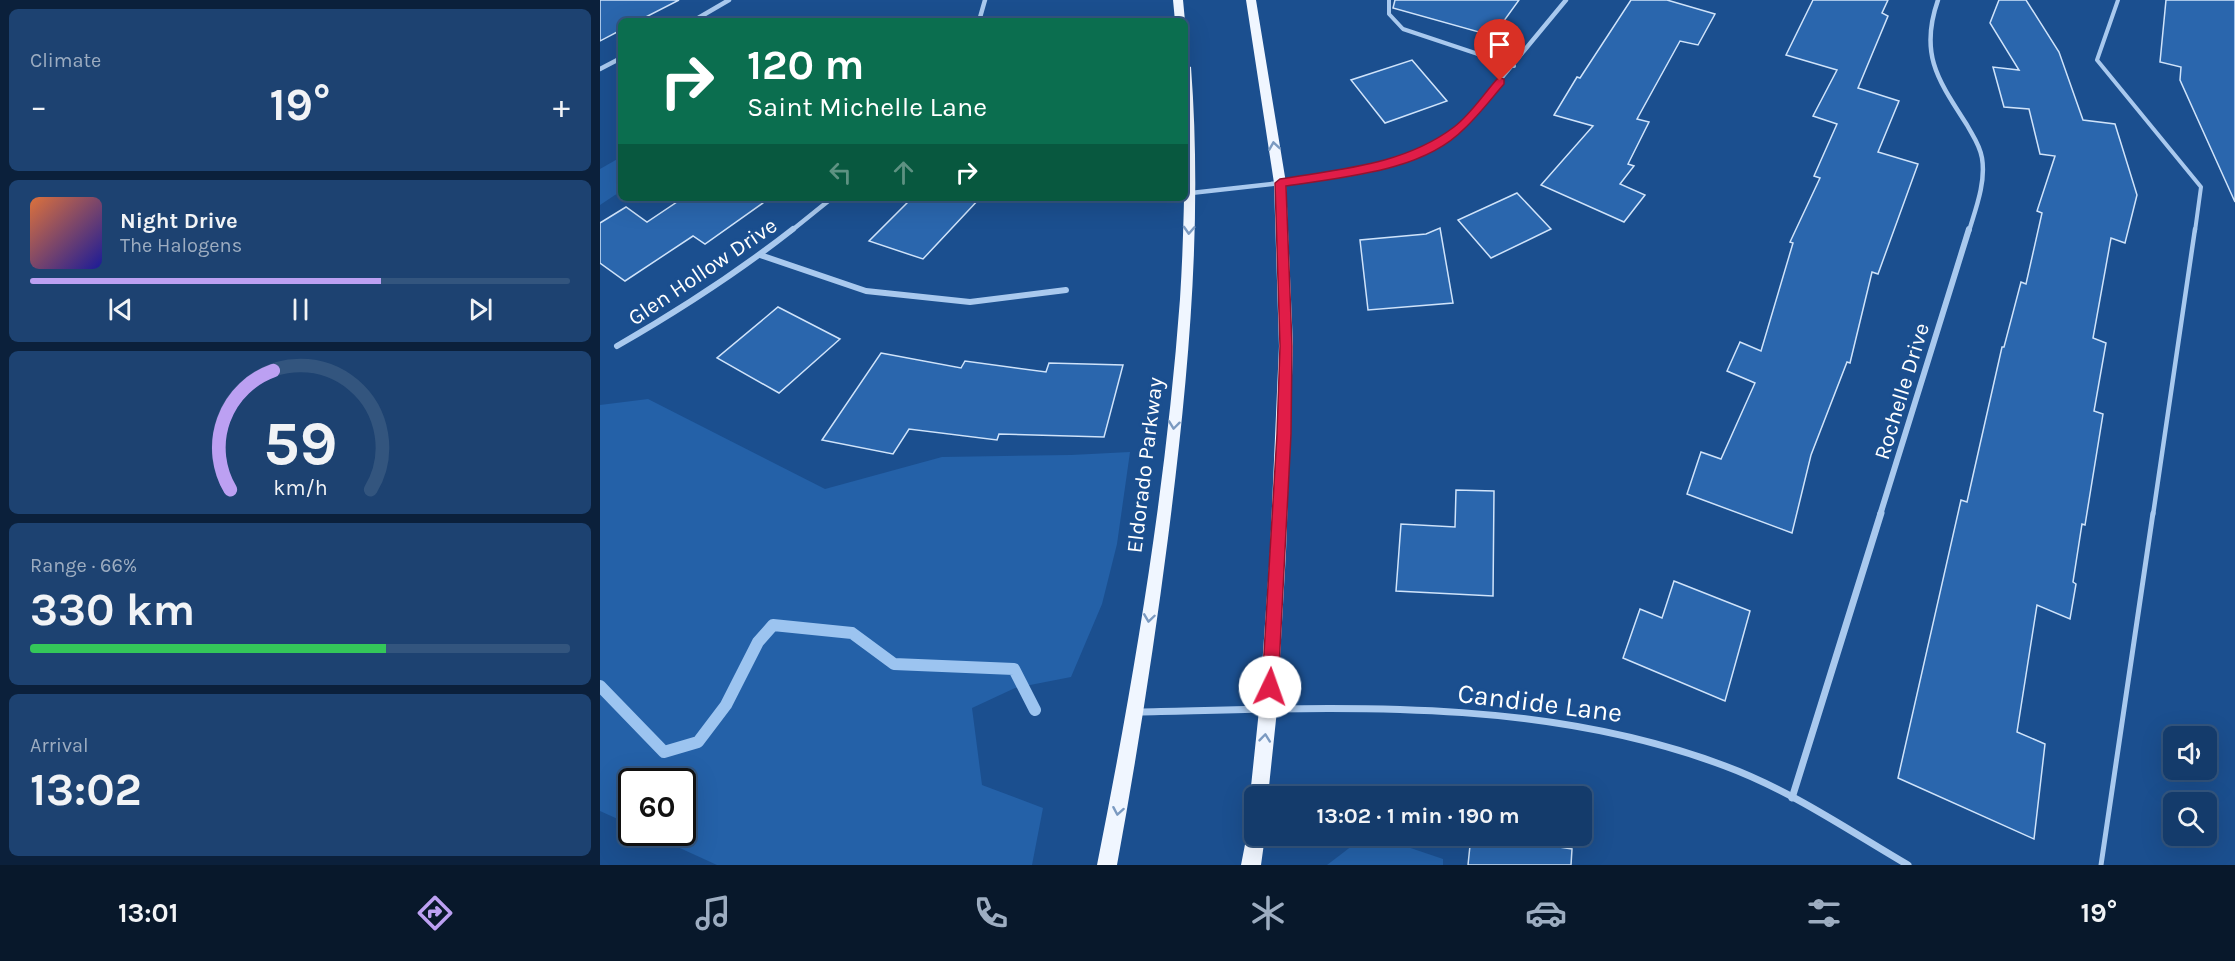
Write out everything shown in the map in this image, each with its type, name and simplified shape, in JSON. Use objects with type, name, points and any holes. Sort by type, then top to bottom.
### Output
[{"type":"main road","points":[[1178,0],[1180,18]]},
{"type":"main road","points":[[1251,0],[1280,183],[1286,335],[1284,434],[1268,710],[1260,786]]},
{"type":"main road","name":"Eldorado Parkway","points":[[1107,865],[1136,712],[1177,402],[1184,329],[1191,193],[1188,130]]},
{"type":"main road","points":[[1251,865],[1254,846]]},
{"type":"street","points":[[698,18],[729,0]]},
{"type":"street","points":[[980,18],[985,0]]},
{"type":"street","points":[[1191,193],[1280,183],[1376,167],[1430,149],[1460,128],[1514,66],[1566,0]]},
{"type":"street","name":"Rochelle Drive","points":[[1792,798],[1972,221],[1983,177],[1980,148],[1938,80],[1931,54],[1929,35],[1938,0]]},
{"type":"street","points":[[600,69],[618,60]]},
{"type":"street","name":"Glen Hollow Drive","points":[[617,346],[686,307],[760,255],[828,201]]},
{"type":"street","points":[[760,255],[866,291],[970,302],[1066,290]]},
{"type":"street","name":"Candide Lane","points":[[1136,712],[1405,709],[1524,717],[1615,730],[1725,766],[1792,798],[1908,865]]},
{"type":"lane","points":[[1389,0],[1389,14],[1402,29],[1514,66]]},
{"type":"lane","points":[[2101,865],[2200,187],[2097,60],[2118,0]]},
{"type":"shaded area","points":[[618,159],[618,193],[600,205],[600,169]]},
{"type":"shaded area","points":[[648,399],[825,489],[942,457],[1130,452],[1117,544],[1102,604],[1071,677],[1015,688],[972,708],[982,785],[1043,808],[1032,865],[717,865],[675,846],[696,846],[696,768],[618,768],[618,819],[600,811],[600,405]]},
{"type":"shaded area","points":[[1352,846],[1405,846],[1443,859],[1443,865],[1327,865]]},
{"type":"building","points":[[600,0],[679,0],[644,18],[618,18],[618,32],[600,41]]},
{"type":"building","points":[[1395,0],[1519,0],[1493,36],[1393,8]]},
{"type":"building","points":[[1631,0],[1667,0],[1715,14],[1698,45],[1680,41],[1637,119],[1649,122],[1628,164],[1634,166],[1620,184],[1645,195],[1624,222],[1541,185],[1593,126],[1554,115],[1577,77],[1580,78]]},
{"type":"building","points":[[1813,0],[1888,0],[1882,13],[1888,16],[1858,88],[1899,101],[1878,152],[1918,164],[1878,274],[1872,272],[1850,363],[1847,362],[1811,455],[1792,533],[1687,494],[1701,452],[1721,459],[1755,383],[1727,371],[1740,342],[1761,351],[1793,243],[1790,242],[1820,178],[1814,176],[1837,124],[1813,116],[1837,70],[1786,55]]},
{"type":"building","points":[[1999,0],[2026,0],[2059,52],[2083,120],[2115,124],[2137,195],[2125,243],[2111,238],[2093,338],[2106,343],[2094,411],[2103,414],[2085,525],[2082,524],[2070,619],[2037,605],[2017,732],[2045,744],[2034,839],[1898,778],[1961,500],[1967,502],[2002,347],[2004,347],[2021,282],[2026,284],[2042,213],[2037,211],[2055,156],[2040,154],[2029,109],[2004,107],[1993,67],[2019,70],[1990,23]]},
{"type":"building","points":[[2166,0],[2235,0],[2235,202],[2180,80],[2181,67],[2160,62]]},
{"type":"building","points":[[1412,60],[1447,101],[1385,123],[1351,80]]},
{"type":"building","points":[[1517,193],[1551,229],[1491,258],[1458,220]]},
{"type":"building","points":[[678,201],[766,201],[705,244],[693,236],[625,281],[600,263],[600,223],[626,207],[647,222]]},
{"type":"building","points":[[909,201],[977,201],[923,259],[869,241]]},
{"type":"building","points":[[1440,228],[1453,303],[1368,310],[1360,240],[1426,234]]},
{"type":"building","points":[[778,307],[840,339],[779,393],[717,358]]},
{"type":"building","points":[[881,353],[961,368],[965,361],[1046,372],[1049,363],[1123,365],[1104,437],[999,434],[997,440],[909,429],[893,454],[822,440]]},
{"type":"building","points":[[1456,490],[1494,491],[1493,596],[1396,591],[1401,524],[1455,527]]},
{"type":"building","points":[[1674,581],[1750,611],[1725,701],[1623,658],[1640,609],[1662,618]]},
{"type":"building","points":[[1470,846],[1553,846],[1572,849],[1571,865],[1468,865]]},
{"type":"waterway","points":[[600,686],[664,752],[698,742],[726,705],[758,642],[773,625],[852,633],[894,664],[1014,669],[1035,710]]},
{"type":"route","points":[[1270,687],[1284,434],[1286,346],[1285,269],[1280,183],[1376,167],[1430,149],[1460,128],[1500,81]]}]
